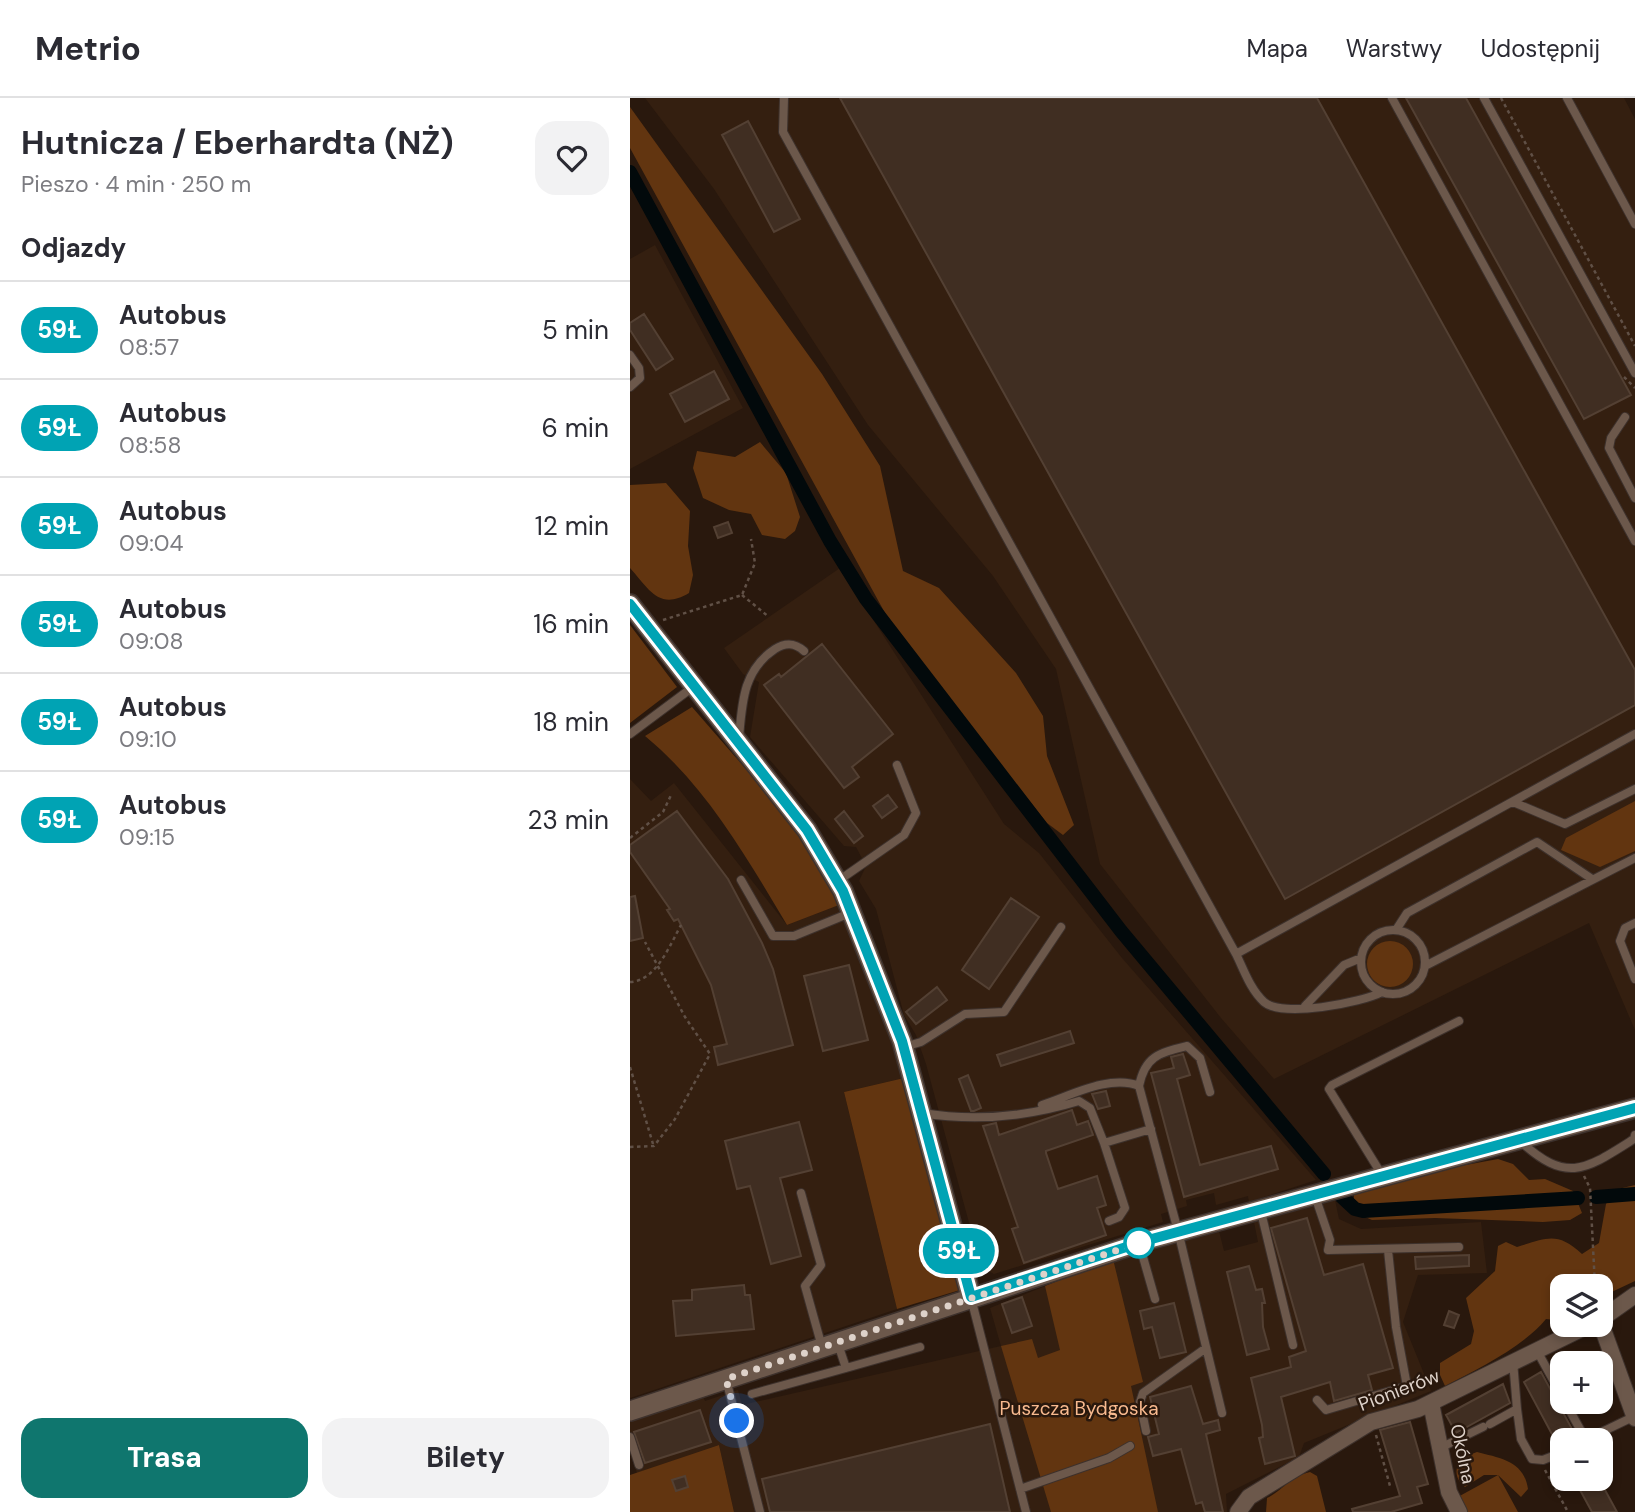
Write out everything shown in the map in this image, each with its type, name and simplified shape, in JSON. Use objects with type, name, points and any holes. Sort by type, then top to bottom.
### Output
[{"type":"street","points":[[630,604],[807,830],[838,881],[853,912],[904,1047],[971,1297]]},
{"type":"street","points":[[630,1410],[1178,1231],[1635,1108]]},
{"type":"street","points":[[1613,1312],[1635,1295]]},
{"type":"street","name":"Pionierów","points":[[1238,1512],[1249,1497],[1371,1422],[1431,1403],[1562,1337]]},
{"type":"street","points":[[1606,1337],[1635,1417]]},
{"type":"street","name":"Okólna","points":[[1431,1403],[1449,1493],[1460,1512]]},
{"type":"lane","points":[[784,98],[783,132],[1236,954],[1253,990],[1266,1004],[1285,1009],[1365,1001],[1382,992],[1403,993],[1419,981],[1425,966],[1424,951],[1411,934],[1396,930],[1379,932],[1370,938],[1361,958],[1366,979],[1382,992]]},
{"type":"lane","points":[[1392,98],[1635,541]]},
{"type":"lane","points":[[1484,98],[1635,373]]},
{"type":"lane","points":[[1567,98],[1635,224]]},
{"type":"lane","points":[[630,355],[639,368],[640,378],[630,387]]},
{"type":"lane","points":[[1625,417],[1611,438],[1609,447],[1635,498]]},
{"type":"lane","points":[[738,744],[742,702],[754,668],[763,657],[787,643],[797,645],[804,652]]},
{"type":"lane","points":[[630,734],[693,687]]},
{"type":"lane","points":[[1236,954],[1635,734]]},
{"type":"lane","points":[[838,881],[904,835],[916,813],[897,765]]},
{"type":"lane","points":[[1513,802],[1565,824],[1635,789]]},
{"type":"lane","points":[[1396,930],[1407,913],[1537,842],[1592,879]]},
{"type":"lane","points":[[1425,966],[1635,858]]},
{"type":"lane","points":[[741,880],[773,936],[794,936],[853,912]]},
{"type":"lane","points":[[1635,923],[1625,928],[1620,941],[1635,979]]},
{"type":"lane","points":[[904,1047],[921,1042],[965,1014],[1004,1012],[1060,927]]},
{"type":"lane","points":[[1306,1006],[1344,965],[1361,958]]},
{"type":"lane","points":[[1382,1175],[1329,1089],[1459,1021]]},
{"type":"lane","points":[[1210,1092],[1200,1058],[1187,1046],[1148,1061],[1139,1087],[1178,1231],[1222,1413]]},
{"type":"lane","points":[[1042,1105],[1113,1083],[1127,1082],[1139,1087]]},
{"type":"lane","points":[[922,1113],[951,1117],[1035,1115],[1079,1101],[1090,1108],[1125,1208],[1119,1217],[1109,1222]]},
{"type":"lane","points":[[1104,1143],[1152,1129]]},
{"type":"lane","points":[[1518,1139],[1540,1160],[1564,1170],[1597,1162],[1634,1139],[1635,1135]]},
{"type":"lane","points":[[1314,1193],[1330,1240],[1328,1250],[1459,1247]]},
{"type":"lane","points":[[801,1194],[821,1265],[805,1286],[830,1344],[846,1368]]},
{"type":"lane","points":[[1260,1209],[1293,1345]]},
{"type":"lane","points":[[1139,1243],[1155,1298]]},
{"type":"lane","points":[[1317,1400],[1326,1410],[1407,1386],[1396,1327],[1388,1250]]},
{"type":"lane","points":[[971,1297],[1026,1512]]},
{"type":"lane","points":[[751,1394],[920,1347]]},
{"type":"lane","points":[[1146,1431],[1140,1402],[1143,1393],[1206,1348]]},
{"type":"lane","points":[[1536,1349],[1550,1374]]},
{"type":"lane","points":[[1514,1361],[1518,1430],[1532,1459],[1540,1461],[1550,1457]]},
{"type":"lane","points":[[726,1379],[760,1512]]},
{"type":"lane","points":[[1440,1448],[1517,1409]]},
{"type":"lane","points":[[1611,1428],[1635,1417]]},
{"type":"lane","points":[[630,1437],[639,1465]]},
{"type":"lane","points":[[1020,1489],[1109,1458],[1130,1446]]},
{"type":"path","points":[[1502,98],[1635,346]]},
{"type":"path","points":[[646,625],[741,595],[755,563],[751,539]]},
{"type":"path","points":[[741,595],[769,617]]},
{"type":"path","points":[[630,838],[663,812],[672,793]]},
{"type":"path","points":[[630,982],[647,975],[657,966],[681,925]]},
{"type":"path","points":[[630,1147],[654,1146],[675,1119],[710,1054],[645,942]]},
{"type":"path","points":[[630,1067],[654,1146]]},
{"type":"path","points":[[1579,1167],[1590,1188],[1594,1274]]},
{"type":"path","points":[[1371,1422],[1391,1486]]},
{"type":"path","points":[[1540,1461],[1567,1512]]},
{"type":"shaded area","points":[[645,98],[1624,98],[1635,119],[1635,1030],[1589,923],[1274,1079],[1221,1018],[1100,864],[1056,669],[993,576],[868,425],[714,189]]},
{"type":"shaded area","points":[[655,245],[743,408],[630,469],[630,259]]},
{"type":"shaded area","points":[[840,568],[1004,824],[1039,853],[1122,958],[1316,1180],[1249,1202],[1248,1196],[1216,1205],[1214,1193],[1186,1200],[1187,1206],[1161,1214],[1163,1222],[994,1274],[981,1267],[926,1064],[916,1035],[904,1015],[876,909],[859,881],[866,866],[856,847],[844,846],[750,737],[759,682],[743,674],[724,648]]},
{"type":"shaded area","points":[[630,779],[651,801],[674,783],[787,925],[839,905],[887,1022],[904,1078],[844,1092],[897,1309],[630,1398]]},
{"type":"shaded area","points":[[1335,1200],[1339,1219],[1361,1229],[1481,1222],[1487,1273],[1418,1275],[1403,1322],[1431,1391],[1304,1443],[1299,1457],[1226,1494],[1227,1512],[734,1512],[719,1445],[637,1473],[630,1452],[630,1422],[703,1397],[705,1401],[738,1390],[742,1405],[1001,1346],[990,1308],[1113,1259],[1219,1231],[1224,1251],[1258,1242],[1254,1222]]},
{"type":"green space","points":[[630,107],[822,374],[880,466],[903,571],[939,588],[1016,673],[1043,716],[1047,756],[1074,825],[1063,835],[1047,823],[896,633],[630,148]]},
{"type":"green space","points":[[760,442],[786,473],[800,517],[795,531],[785,539],[762,535],[751,514],[729,510],[703,498],[693,468],[697,451],[735,457]]},
{"type":"green space","points":[[666,483],[690,511],[688,546],[693,575],[689,593],[670,600],[655,595],[630,568],[630,485]]},
{"type":"green space","points":[[630,625],[677,687],[630,723]]},
{"type":"green space","points":[[692,707],[805,837],[839,905],[787,925],[741,849],[706,800],[667,756],[645,736]]},
{"type":"green space","points":[[1635,801],[1635,851],[1600,867],[1561,850],[1566,838]]},
{"type":"green space","points":[[1390,941],[1406,948],[1413,964],[1406,980],[1390,987],[1374,980],[1367,964],[1374,948]]},
{"type":"green space","points":[[904,1078],[960,1290],[897,1309],[844,1092]]},
{"type":"green space","points":[[1498,1159],[1513,1164],[1529,1180],[1545,1179],[1573,1191],[1582,1213],[1570,1220],[1543,1222],[1435,1218],[1372,1220],[1354,1212],[1354,1194],[1444,1169]]},
{"type":"green space","points":[[1635,1185],[1635,1281],[1613,1291],[1613,1274],[1550,1274],[1550,1319],[1546,1319],[1513,1348],[1445,1386],[1440,1375],[1440,1363],[1471,1344],[1474,1331],[1466,1298],[1495,1271],[1498,1246],[1506,1242],[1517,1247],[1551,1238],[1566,1242],[1582,1254],[1599,1243],[1606,1204],[1614,1190]]},
{"type":"green space","name":"Puszcza Bydgoska","points":[[1113,1259],[1143,1382],[1131,1386],[1158,1512],[1051,1512],[1001,1346],[1032,1339],[1038,1358],[1060,1350],[1045,1286]]},
{"type":"green space","points":[[719,1445],[734,1512],[630,1512],[630,1475]]},
{"type":"green space","points":[[1477,1452],[1510,1462],[1522,1472],[1528,1489],[1521,1497],[1498,1475],[1484,1475],[1465,1487],[1457,1477],[1457,1466],[1461,1458]]},
{"type":"green space","points":[[1310,1472],[1317,1476],[1326,1512],[1266,1512],[1267,1498],[1297,1477]]},
{"type":"green space","points":[[1498,1475],[1518,1512],[1465,1512],[1456,1498]]},
{"type":"building","points":[[840,98],[1317,98],[1635,670],[1635,705],[1285,899]]},
{"type":"building","points":[[1406,98],[1466,98],[1631,395],[1584,419]]},
{"type":"building","points":[[748,121],[800,219],[774,232],[722,135]]},
{"type":"building","points":[[644,314],[673,359],[656,370],[630,330],[630,323]]},
{"type":"building","points":[[714,371],[729,399],[685,422],[670,394]]},
{"type":"building","points":[[728,522],[732,533],[718,538],[714,527]]},
{"type":"building","points":[[822,644],[893,734],[852,767],[859,777],[844,788],[764,685],[779,674],[781,677]]},
{"type":"building","points":[[888,795],[897,807],[882,818],[873,806]]},
{"type":"building","points":[[677,811],[728,879],[762,943],[773,969],[793,1045],[718,1065],[714,1047],[727,1044],[711,985],[678,919],[674,921],[667,910],[670,909],[630,852],[630,845]]},
{"type":"building","points":[[844,811],[863,836],[854,843],[835,819]]},
{"type":"building","points":[[635,896],[643,938],[630,941],[630,897]]},
{"type":"building","points":[[1011,898],[1039,917],[989,989],[962,970]]},
{"type":"building","points":[[849,965],[868,1040],[823,1051],[804,976]]},
{"type":"building","points":[[937,987],[947,1000],[916,1024],[906,1012]]},
{"type":"building","points":[[1070,1031],[1074,1043],[1001,1066],[997,1055]]},
{"type":"building","points":[[1183,1054],[1190,1075],[1177,1079],[1200,1165],[1271,1146],[1278,1169],[1184,1197],[1151,1073],[1174,1068],[1171,1057]]},
{"type":"building","points":[[968,1075],[981,1108],[974,1111],[971,1111],[959,1079]]},
{"type":"building","points":[[1106,1091],[1110,1106],[1098,1109],[1092,1094]]},
{"type":"building","points":[[1072,1110],[1077,1125],[1088,1121],[1093,1135],[1046,1153],[1058,1189],[1097,1176],[1106,1205],[1097,1208],[1106,1235],[1024,1263],[1012,1229],[1018,1227],[983,1126],[996,1123],[999,1135]]},
{"type":"building","points":[[799,1122],[812,1170],[780,1178],[801,1256],[771,1264],[750,1186],[737,1189],[725,1141]]},
{"type":"building","points":[[1307,1218],[1324,1275],[1363,1264],[1393,1368],[1368,1375],[1372,1390],[1334,1401],[1330,1382],[1281,1397],[1295,1456],[1265,1464],[1259,1438],[1263,1437],[1262,1425],[1251,1378],[1291,1367],[1289,1357],[1306,1351],[1271,1228]]},
{"type":"building","points":[[1469,1255],[1469,1266],[1416,1269],[1415,1257]]},
{"type":"building","points":[[1249,1266],[1256,1290],[1262,1289],[1265,1303],[1262,1303],[1263,1327],[1269,1349],[1247,1355],[1227,1272]]},
{"type":"building","points":[[744,1285],[745,1295],[750,1295],[754,1329],[676,1336],[673,1301],[692,1300],[692,1290]]},
{"type":"building","points":[[1022,1297],[1032,1326],[1012,1333],[1002,1304]]},
{"type":"building","points":[[1174,1303],[1186,1352],[1160,1358],[1152,1327],[1144,1329],[1140,1311]]},
{"type":"building","points":[[1449,1311],[1459,1315],[1454,1328],[1444,1325]]},
{"type":"building","points":[[1541,1372],[1550,1389],[1550,1414],[1564,1414],[1571,1428],[1550,1428],[1550,1431],[1524,1382]]},
{"type":"building","points":[[1503,1384],[1510,1403],[1456,1433],[1446,1415]]},
{"type":"building","points":[[1191,1386],[1203,1424],[1218,1420],[1220,1430],[1206,1434],[1223,1512],[1205,1512],[1202,1502],[1196,1504],[1181,1449],[1153,1456],[1148,1437],[1159,1434],[1150,1397]]},
{"type":"building","points":[[700,1410],[711,1442],[645,1463],[634,1432]]},
{"type":"building","points":[[1410,1422],[1428,1484],[1417,1487],[1422,1503],[1391,1512],[1353,1512],[1352,1509],[1400,1496],[1380,1430]]},
{"type":"building","points":[[990,1424],[1010,1512],[770,1512],[762,1479]]},
{"type":"building","points":[[685,1476],[688,1487],[676,1491],[672,1480]]},
{"type":"building","points":[[1581,1491],[1606,1491],[1617,1512],[1592,1512]]},
{"type":"waterway","points":[[630,172],[830,541],[866,599],[1121,931],[1324,1174]]},
{"type":"waterway","points":[[1596,1197],[1635,1194]]},
{"type":"waterway","points":[[1341,1196],[1355,1209],[1363,1211],[1578,1198]]},
{"type":"bus line","name":"59Ł","points":[[630,604],[807,830],[843,891],[887,996],[902,1041],[971,1297],[1148,1240],[1635,1108]]},
{"type":"route","points":[[737,1421],[726,1379],[1139,1243]]}]
